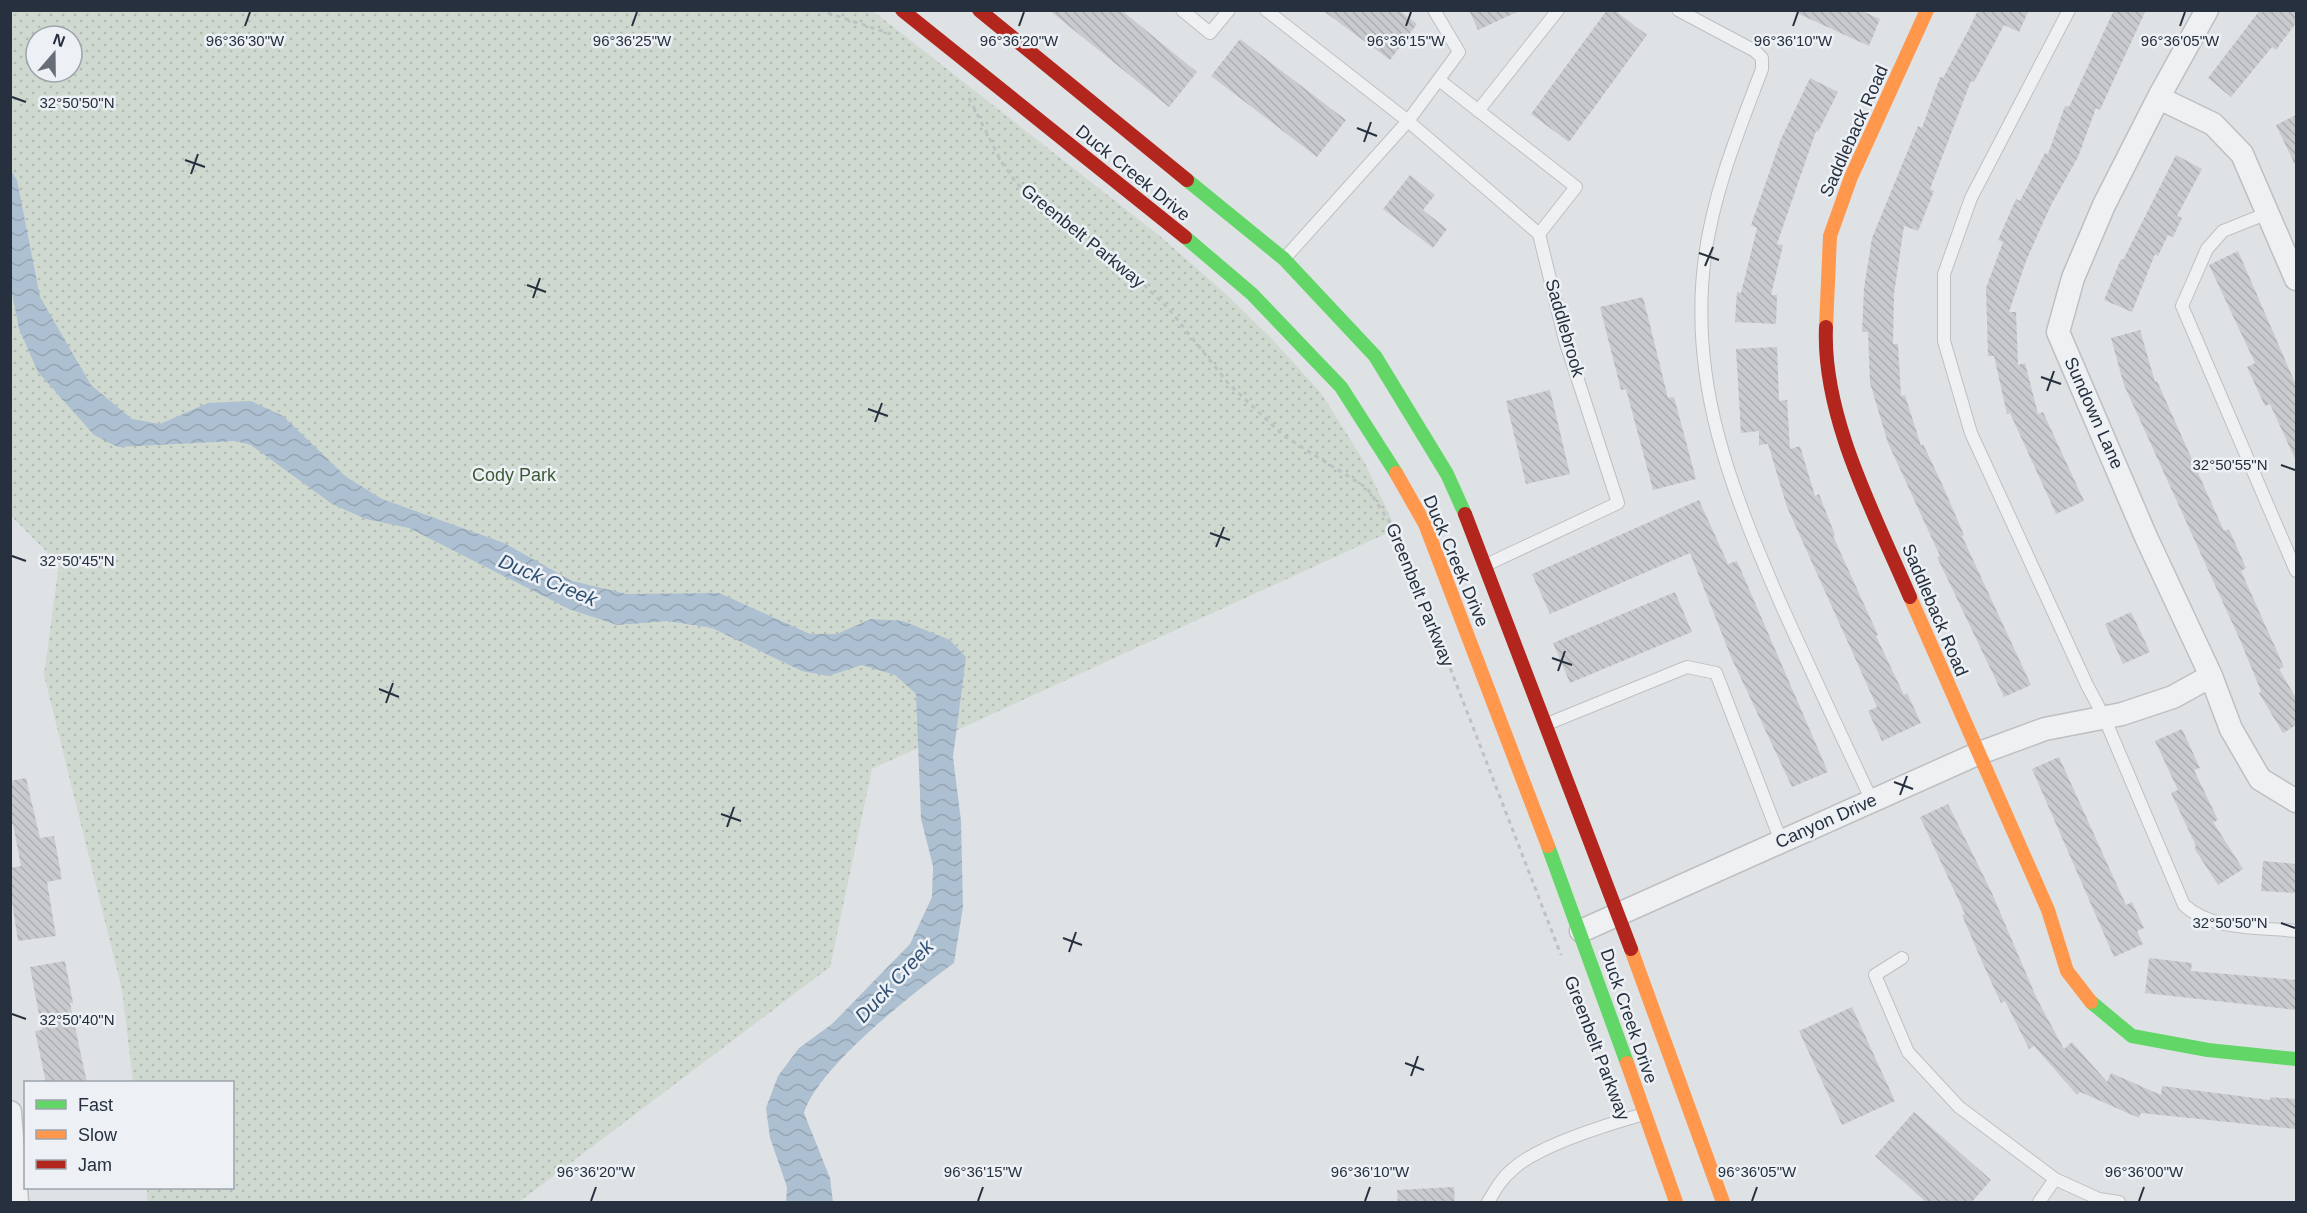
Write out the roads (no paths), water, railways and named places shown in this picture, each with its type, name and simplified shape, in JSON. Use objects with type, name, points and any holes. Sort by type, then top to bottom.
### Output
[{"type":"main road","name":"Duck Creek Drive","points":[[902,10],[1168,223],[1256,290],[1341,387],[1391,465],[1425,524],[1452,581],[1581,931],[1676,1203]]},
{"type":"main road","name":"Duck Creek Drive","points":[[979,10],[1280,264],[1374,356],[1447,474],[1480,568],[1545,724],[1618,914],[1723,1203]]},
{"type":"main road","name":"Saddleback Road","points":[[1927,10],[1851,177],[1830,236],[1824,344],[1835,407],[1858,476],[1977,754],[2048,910],[2067,971],[2088,1000],[2132,1035],[2208,1050],[2296,1059]]},
{"type":"street","name":"Sundown Lane","points":[[2207,10],[2104,205],[2073,278],[2058,332],[2146,537],[2211,676],[2231,729],[2260,779],[2296,801]]},
{"type":"street","points":[[2159,98],[2213,124],[2242,153],[2296,279]]},
{"type":"street","name":"Canyon Drive","points":[[1581,931],[1977,754],[2045,729],[2104,717],[2173,697],[2211,676]]},
{"type":"street","points":[[10,1112],[13,1178],[17,1203]]},
{"type":"lane","points":[[1182,10],[1210,33],[1229,10]]},
{"type":"lane","points":[[1266,10],[1408,121],[1539,234],[1576,187],[1439,80]]},
{"type":"lane","points":[[1280,264],[1408,121],[1459,52],[1434,10]]},
{"type":"lane","points":[[1478,111],[1558,10]]},
{"type":"lane","points":[[1678,10],[1702,16],[1762,58],[1762,69],[1725,165],[1705,256],[1701,314],[1706,378],[1716,436],[1743,516],[1872,801]]},
{"type":"lane","points":[[2069,10],[1971,198],[1944,274],[1944,341],[1971,433],[2087,686],[2104,717],[2184,906],[2195,915],[2211,922],[2296,931]]},
{"type":"lane","points":[[2268,213],[2223,231],[2207,249],[2182,306],[2296,571]]},
{"type":"lane","name":"Saddlebrook","points":[[1480,568],[1618,503],[1565,340],[1539,234]]},
{"type":"lane","points":[[1545,724],[1687,667],[1716,673],[1781,841]]},
{"type":"lane","points":[[1902,958],[1875,975],[1908,1052],[1959,1107],[2055,1179],[2099,1199],[2119,1203]]},
{"type":"lane","points":[[1488,1203],[1495,1189],[1514,1168],[1549,1148],[1644,1114]]},
{"type":"lane","points":[[2039,1203],[2055,1179]]},
{"type":"water","name":"Duck Creek","points":[[11,171],[17,180],[40,297],[91,385],[132,419],[160,424],[208,403],[251,401],[283,416],[345,476],[382,499],[504,543],[572,581],[627,594],[719,593],[810,634],[837,634],[871,619],[903,621],[950,640],[966,657],[953,757],[961,821],[963,907],[954,963],[869,1032],[828,1074],[813,1095],[804,1113],[830,1178],[833,1202],[786,1202],[787,1187],[770,1138],[766,1108],[778,1076],[799,1048],[832,1024],[910,944],[932,897],[933,866],[921,819],[916,694],[895,675],[862,665],[828,676],[802,671],[712,628],[668,621],[617,625],[569,609],[409,528],[366,519],[332,504],[251,445],[235,441],[118,447],[94,435],[38,372],[19,329],[11,288]]},
{"type":"park label","name":"Cody Park","points":[[514,475]]}]
